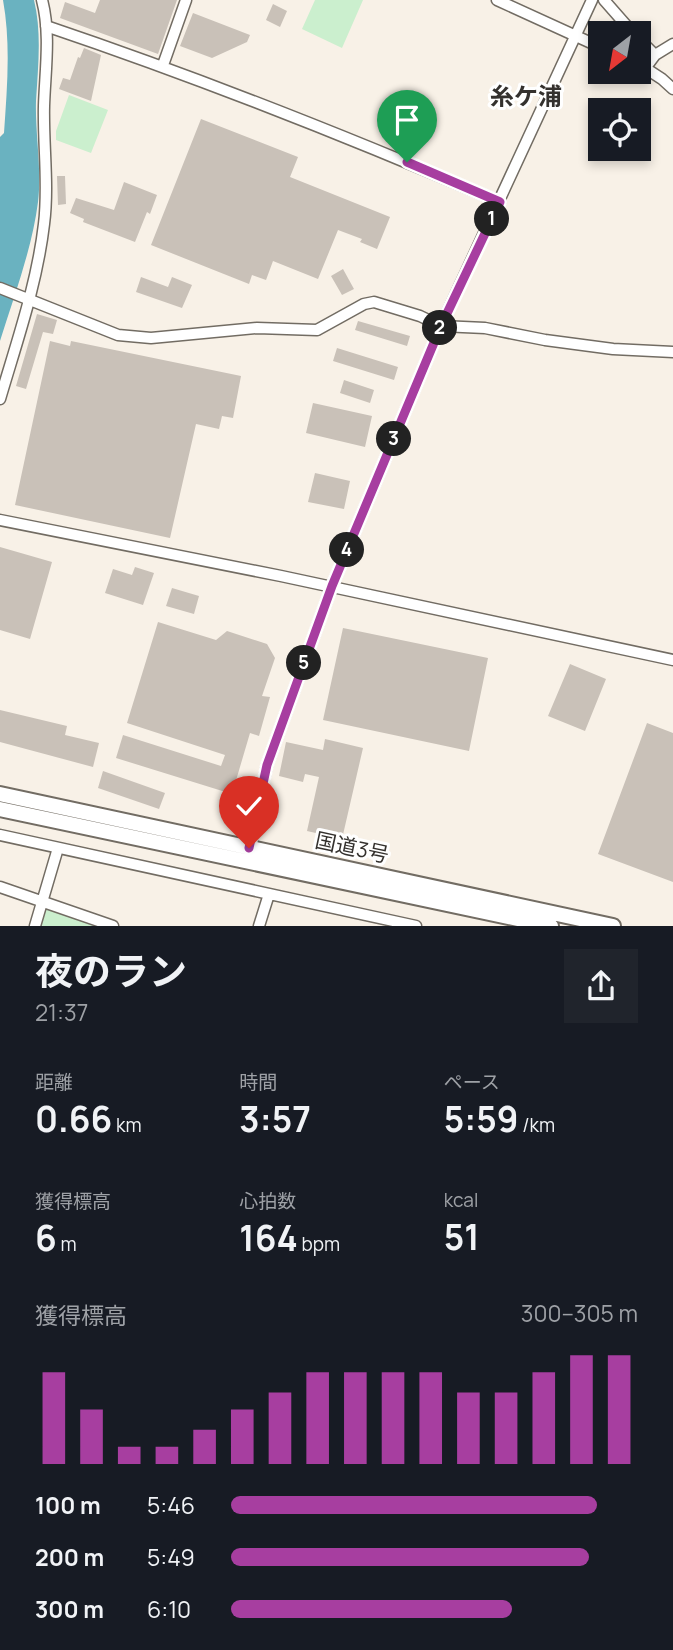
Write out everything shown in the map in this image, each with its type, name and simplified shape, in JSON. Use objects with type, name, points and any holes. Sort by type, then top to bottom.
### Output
[{"type":"highway","name":"国道3号","points":[[0,794],[613,926]]},
{"type":"highway","name":"国道3号","points":[[0,808],[551,926]]},
{"type":"street","points":[[0,399],[44,223],[46,13],[42,0]]},
{"type":"street","points":[[46,13],[51,0]]},
{"type":"street","points":[[163,65],[186,0]]},
{"type":"street","points":[[497,0],[588,42]]},
{"type":"street","points":[[249,848],[267,765],[332,586],[441,326],[593,0]]},
{"type":"street","points":[[604,0],[623,21]]},
{"type":"street","points":[[46,26],[163,65],[500,202]]},
{"type":"street","points":[[651,58],[673,44]]},
{"type":"street","points":[[651,51],[655,55]]},
{"type":"street","points":[[651,73],[673,89]]},
{"type":"street","points":[[0,288],[118,335],[151,338],[257,328],[317,330],[364,304],[374,302],[420,316],[441,326],[485,328],[545,340],[613,349],[673,352]]},
{"type":"street","points":[[0,520],[332,586],[673,660]]},
{"type":"street","points":[[0,835],[413,925]]},
{"type":"street","points":[[35,926],[58,848]]},
{"type":"street","points":[[0,887],[113,926]]},
{"type":"street","points":[[259,926],[269,894]]},
{"type":"green space","points":[[315,0],[363,0],[342,48],[302,29]]},
{"type":"green space","points":[[69,95],[108,110],[91,153],[56,140],[56,131]]},
{"type":"green space","points":[[47,907],[102,926],[38,926],[43,909]]},
{"type":"water","points":[[3,0],[34,0],[39,37],[36,113],[39,177],[32,237],[0,341],[0,137],[4,133],[8,66]]},
{"type":"building","points":[[100,0],[177,0],[158,54],[60,18],[65,2],[95,13]]},
{"type":"building","points":[[273,4],[287,11],[280,27],[266,20]]},
{"type":"building","points":[[193,13],[250,35],[247,42],[212,58],[180,46]]},
{"type":"building","points":[[84,48],[101,55],[91,101],[59,89],[63,78],[70,80]]},
{"type":"building","points":[[201,119],[298,157],[290,177],[390,217],[377,249],[360,242],[362,239],[338,230],[318,279],[273,261],[266,280],[252,275],[249,284],[151,245]]},
{"type":"building","points":[[57,176],[65,176],[66,204],[58,205]]},
{"type":"building","points":[[124,182],[157,195],[135,242],[83,222],[84,219],[70,213],[76,198],[114,210]]},
{"type":"building","points":[[343,269],[354,289],[342,295],[331,276]]},
{"type":"building","points":[[141,277],[168,287],[172,277],[192,285],[182,308],[136,292]]},
{"type":"building","points":[[37,314],[57,320],[53,334],[43,332],[26,389],[16,386]]},
{"type":"building","points":[[358,321],[410,336],[407,346],[355,330]]},
{"type":"building","points":[[50,341],[70,346],[71,341],[241,376],[233,418],[222,416],[219,429],[196,424],[170,538],[15,505]]},
{"type":"building","points":[[337,348],[398,367],[394,380],[333,361]]},
{"type":"building","points":[[344,380],[374,390],[370,403],[340,393]]},
{"type":"building","points":[[313,403],[372,416],[365,447],[306,433]]},
{"type":"building","points":[[315,473],[350,481],[344,509],[308,502]]},
{"type":"building","points":[[0,547],[52,562],[30,639],[0,630]]},
{"type":"building","points":[[135,567],[154,573],[143,605],[105,593],[113,569],[132,575]]},
{"type":"building","points":[[172,588],[199,596],[194,614],[166,606]]},
{"type":"building","points":[[158,622],[216,640],[227,631],[267,644],[275,658],[262,696],[270,697],[259,736],[250,733],[232,794],[116,758],[123,735],[221,766],[225,755],[127,723]]},
{"type":"building","points":[[343,628],[488,658],[469,751],[323,720]]},
{"type":"building","points":[[570,664],[606,679],[585,731],[548,716]]},
{"type":"building","points":[[0,710],[67,726],[65,735],[99,743],[93,767],[0,742]]},
{"type":"building","points":[[647,723],[673,733],[673,882],[598,854]]},
{"type":"building","points":[[325,739],[363,748],[342,839],[307,831],[319,777],[305,774],[303,782],[279,776],[286,742],[323,750]]},
{"type":"building","points":[[103,771],[165,793],[159,809],[98,788]]},
{"type":"district","name":"糸ケ浦","points":[[526,97]]},
{"type":"route","points":[[249,848],[267,765],[332,586],[441,326],[500,202],[407,162]]}]
